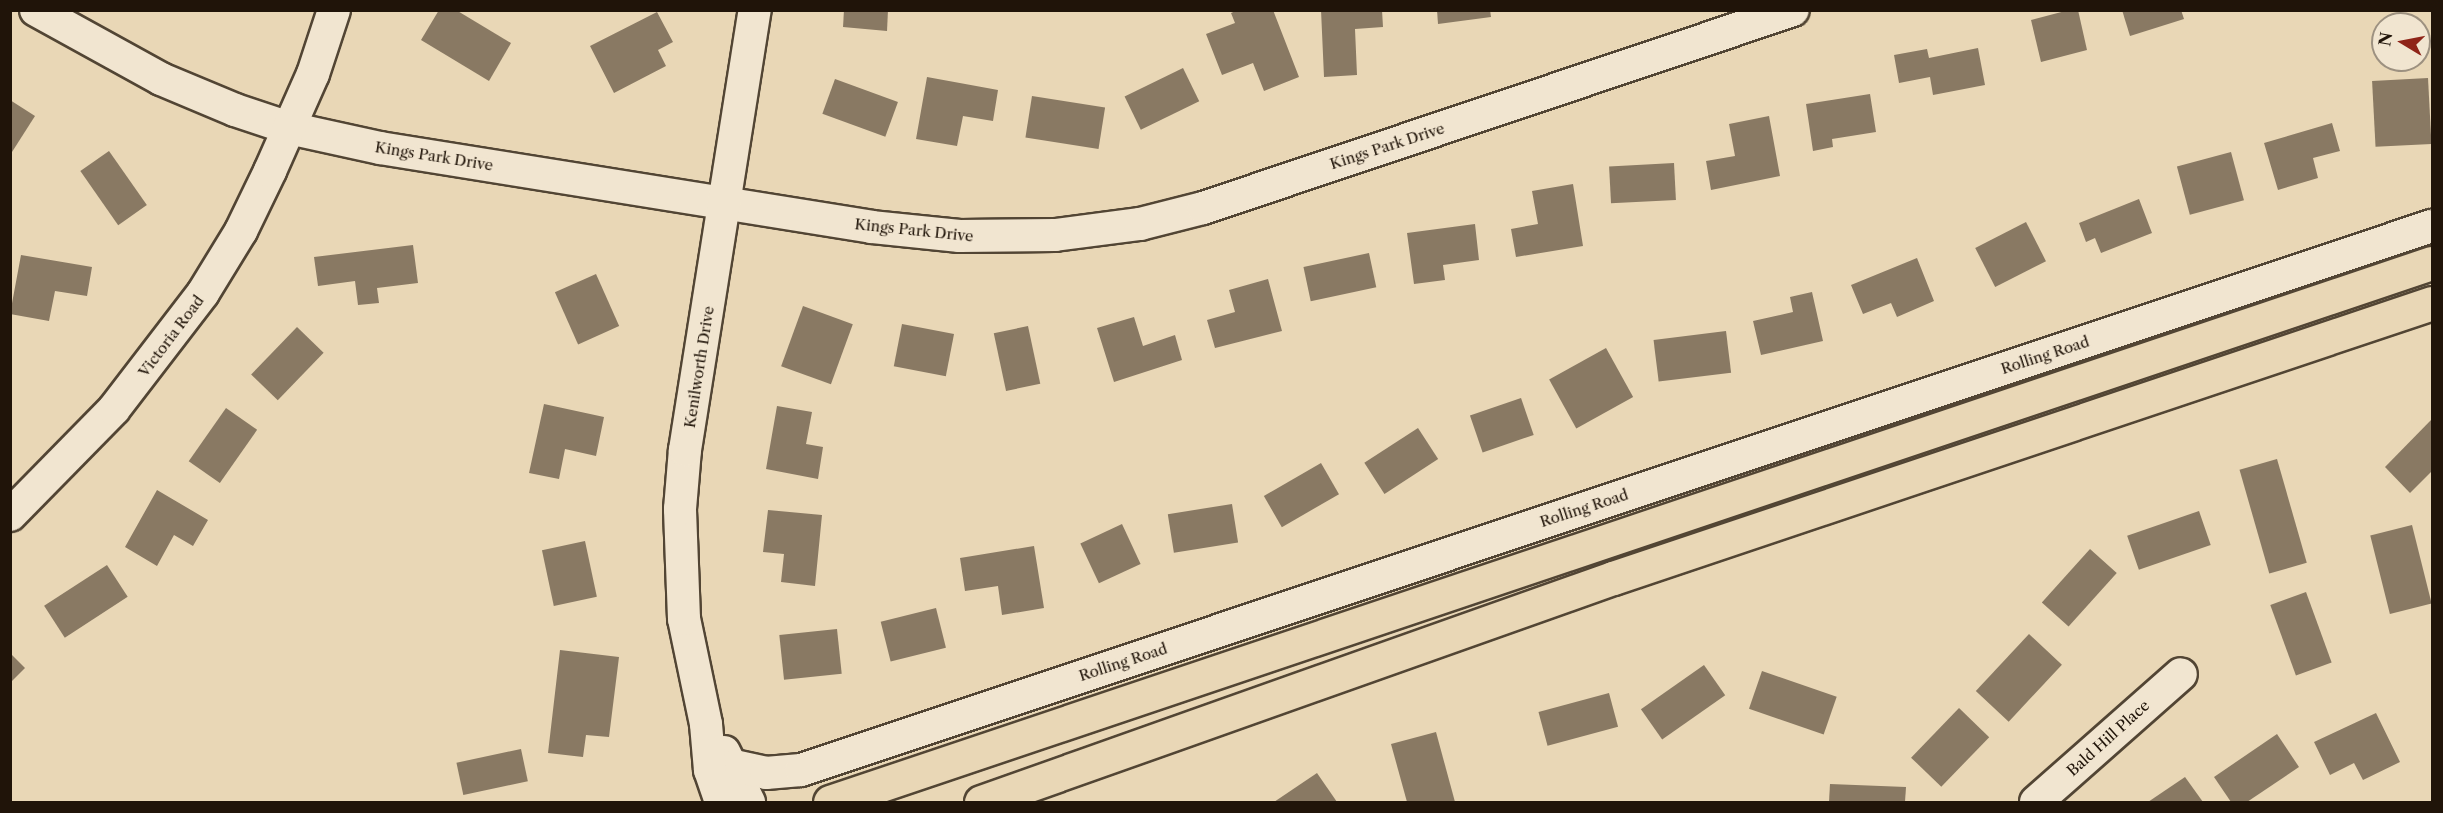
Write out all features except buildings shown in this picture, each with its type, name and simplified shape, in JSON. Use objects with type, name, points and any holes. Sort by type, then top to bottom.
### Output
[{"type":"main road","points":[[831,802],[2433,264]]},
{"type":"main road","points":[[981,802],[1602,582],[2433,303]]},
{"type":"street","name":"Kings Park Drive","points":[[36,10],[161,79],[235,110],[289,128],[380,148],[725,203],[960,236],[1055,235],[1140,224],[1203,208],[1793,10]]},
{"type":"street","name":"Victoria Road","points":[[10,515],[114,409],[169,341],[241,231],[314,74],[334,10]]},
{"type":"street","name":"Kenilworth Drive","points":[[721,802],[710,770],[706,724],[684,619],[680,510],[686,450],[755,10]]},
{"type":"street","name":"Rolling Road","points":[[734,766],[766,773],[801,770],[2433,226]]},
{"type":"street","name":"Bald Hill Place","points":[[2036,802],[2181,674]]},
{"type":"street","name":"Kenilworth Drive","points":[[706,724],[734,766],[749,802]]}]
